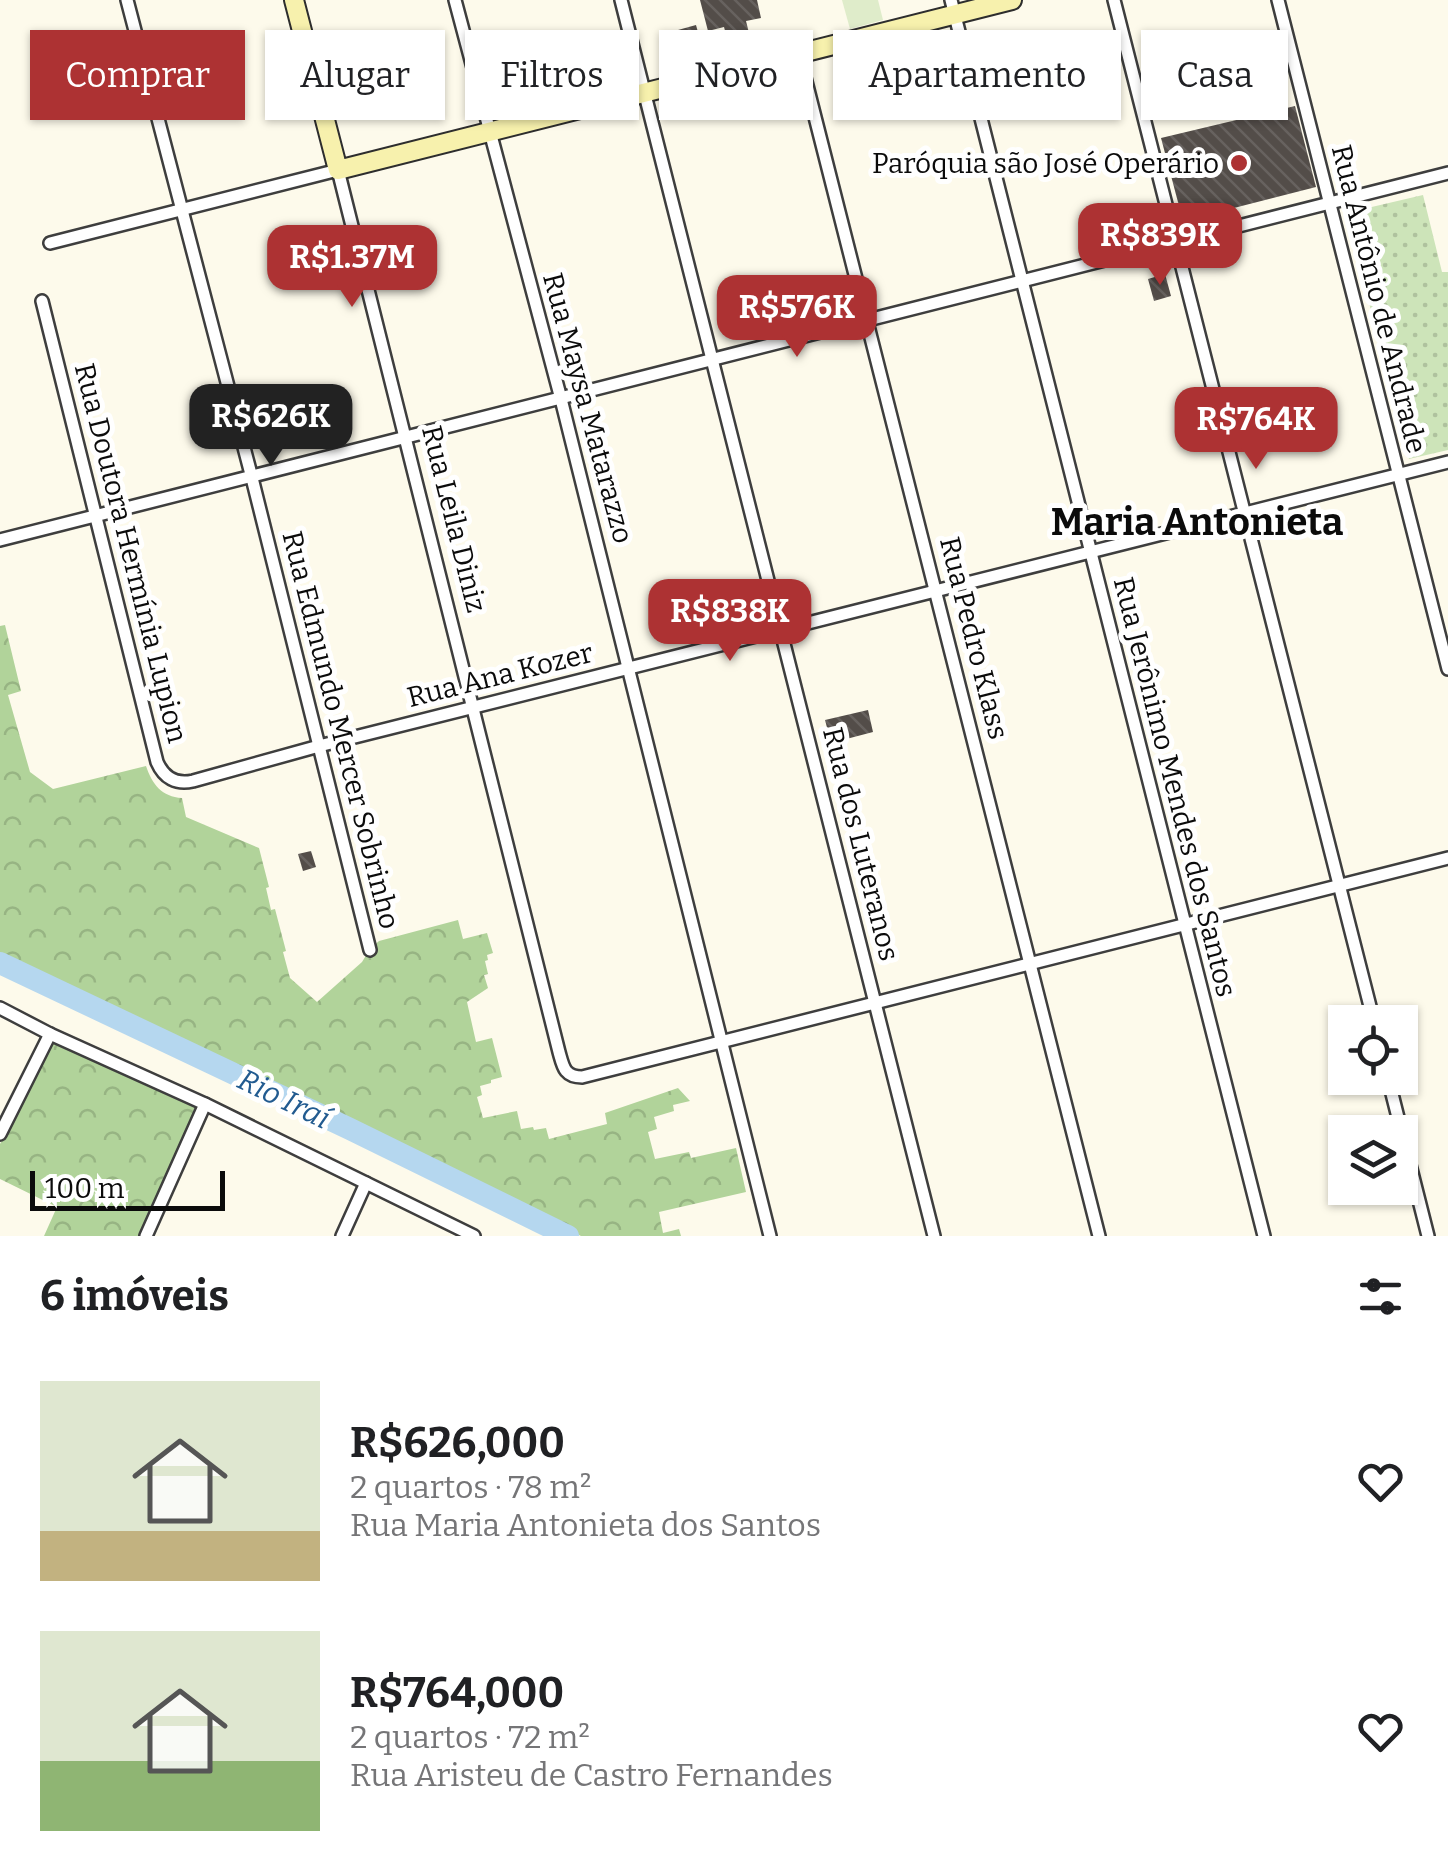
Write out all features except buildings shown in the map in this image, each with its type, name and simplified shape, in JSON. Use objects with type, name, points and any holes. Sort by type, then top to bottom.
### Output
[{"type":"street","name":"Rua Edmundo Mercer Sobrinho","points":[[127,0],[370,950]]},
{"type":"street","name":"Rua Leila Diniz","points":[[294,0],[566,1072],[582,1077],[722,1042]]},
{"type":"street","name":"Rua Maysa Matarazzo","points":[[455,0],[561,399],[770,1236]]},
{"type":"street","name":"Rua dos Luteranos","points":[[621,0],[934,1236]]},
{"type":"street","points":[[813,50],[953,7],[1012,0]]},
{"type":"street","points":[[1114,0],[1370,1005]]},
{"type":"street","name":"Rua Antônio de Andrade","points":[[1278,0],[1448,669]]},
{"type":"street","name":"Rua Jerônimo Mendes dos Santos","points":[[953,7],[1264,1236]]},
{"type":"street","points":[[50,243],[659,88]]},
{"type":"street","name":"Rua Pedro Klass","points":[[813,109],[1099,1236]]},
{"type":"street","points":[[0,540],[1448,174]]},
{"type":"street","name":"Rua Doutora Hermínia Lupion","points":[[42,301],[157,762],[161,772],[172,780],[186,783],[204,778]]},
{"type":"street","name":"Rua Ana Kozer","points":[[204,778],[471,707],[1448,462]]},
{"type":"street","points":[[722,1042],[1448,858]]},
{"type":"street","points":[[0,1008],[474,1236]]},
{"type":"street","points":[[0,1134],[50,1034]]},
{"type":"street","points":[[1392,1095],[1428,1236]]},
{"type":"street","points":[[146,1236],[205,1104]]},
{"type":"street","points":[[342,1236],[366,1183]]},
{"type":"green space","points":[[842,0],[878,0],[883,20],[850,29]]},
{"type":"green space","points":[[1423,195],[1442,272],[1448,272],[1448,450],[1409,459],[1346,213]]},
{"type":"green space","points":[[5,625],[21,691],[8,695],[30,772],[53,789],[146,766],[159,788],[182,798],[186,817],[259,848],[290,978],[317,1002],[362,962],[379,941],[458,920],[463,939],[487,933],[493,953],[485,961],[488,988],[467,1002],[476,1042],[492,1038],[502,1077],[480,1086],[482,1095],[477,1097],[483,1118],[517,1111],[521,1129],[546,1128],[549,1139],[607,1124],[605,1113],[678,1088],[690,1101],[673,1105],[674,1111],[654,1117],[657,1129],[648,1132],[655,1159],[689,1152],[691,1158],[736,1148],[746,1192],[659,1212],[663,1233],[679,1229],[681,1236],[581,1236],[0,953],[0,626]]},
{"type":"green space","points":[[54,1042],[201,1109],[140,1236],[44,1236],[57,1207],[0,1179],[0,1144]]},
{"type":"waterway","name":"Rio Iraí","points":[[0,963],[568,1236]]},
{"type":"place","name":"Paróquia são José Operário","points":[[1239,163]]},
{"type":"district","name":"Maria Antonieta","points":[[1197,522]]}]
